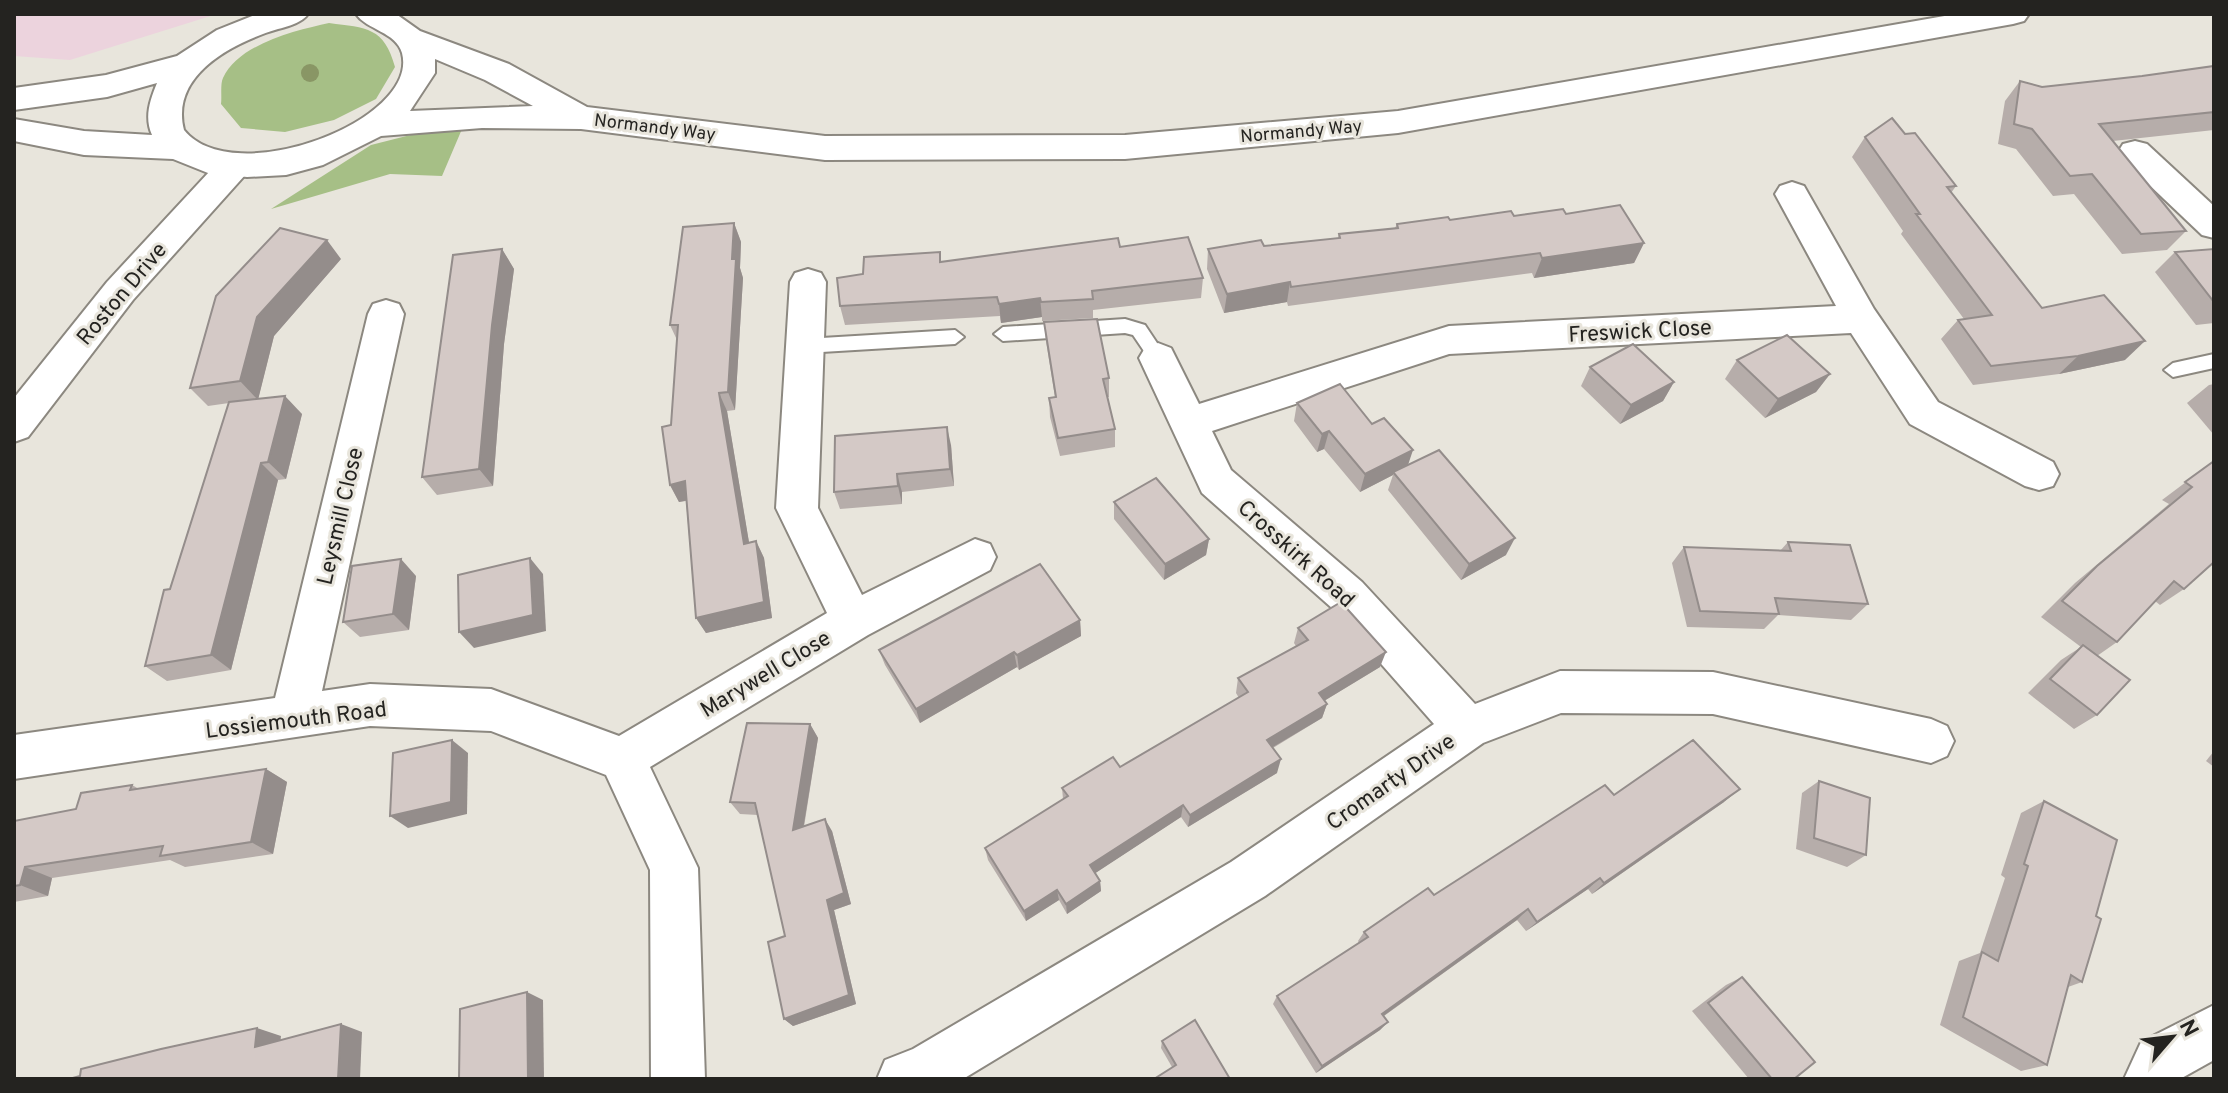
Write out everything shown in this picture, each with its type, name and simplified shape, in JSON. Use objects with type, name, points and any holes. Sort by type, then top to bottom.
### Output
[{"type":"main road","points":[[292,14],[257,23],[220,41],[190,63],[172,85],[163,108],[165,130],[180,148],[203,160],[234,166],[270,165],[309,157],[345,144],[377,125],[401,103],[416,80],[420,58],[394,22]]},
{"type":"main road","name":"Normandy Way","points":[[377,125],[482,117],[581,118],[825,148],[1125,147],[1398,122],[2013,14]]},
{"type":"main road","name":"Normandy Way","points":[[394,22],[497,72],[581,118]]},
{"type":"main road","points":[[14,99],[107,86],[190,63]]},
{"type":"main road","points":[[14,130],[84,143],[180,148]]},
{"type":"street","points":[[2135,152],[2214,226]]},
{"type":"street","name":"Roston Drive","points":[[14,426],[120,291],[234,166]]},
{"type":"street","points":[[1792,194],[1861,319],[1924,413],[2039,474]]},
{"type":"street","name":"Marywell Close","points":[[622,759],[853,621],[797,508],[808,282]]},
{"type":"street","name":"Leysmill Close","points":[[293,718],[386,314]]},
{"type":"street","name":"Freswick Close","points":[[1188,423],[1449,340],[1861,319]]},
{"type":"street","name":"Crosskirk Road","points":[[1158,358],[1216,481],[1347,595],[1467,728]]},
{"type":"street","points":[[853,621],[975,557]]},
{"type":"street","name":"Cromarty Drive","points":[[904,1079],[928,1070],[1248,879],[1467,728],[1560,692],[1713,693],[1931,741]]},
{"type":"street","name":"Lossiemouth Road","points":[[14,757],[370,705],[491,710],[622,759]]},
{"type":"street","points":[[622,759],[674,868],[678,1079]]},
{"type":"street","points":[[2151,1079],[2160,1061],[2214,1031]]},
{"type":"lane","points":[[1003,334],[1125,326],[1139,330],[1158,358]]},
{"type":"lane","points":[[805,346],[955,337]]},
{"type":"lane","points":[[2173,370],[2214,361]]},
{"type":"shaded area","points":[[14,14],[217,14],[70,60],[14,56]]},
{"type":"green space","points":[[329,23],[372,32],[385,44],[395,67],[376,99],[334,120],[285,132],[241,128],[221,104],[222,81],[231,66],[241,56],[270,40]]},
{"type":"green space","points":[[442,127],[462,129],[442,176],[390,174],[271,209],[371,145]]},
{"type":"building","points":[[2214,66],[2214,112],[2099,124],[2186,231],[2141,234],[2092,174],[2070,176],[2032,129],[2014,124],[2020,81],[2042,87]]},
{"type":"building","points":[[1892,118],[1905,134],[1915,133],[1956,186],[1947,187],[2042,308],[2104,295],[2145,341],[2078,356],[1991,366],[1958,320],[1992,315],[1916,214],[1920,214],[1865,137]]},
{"type":"building","points":[[1620,205],[1644,243],[1542,258],[1540,253],[1291,287],[1290,282],[1227,294],[1208,249],[1261,240],[1264,246],[1340,238],[1339,234],[1398,228],[1397,224],[1448,217],[1450,220],[1511,211],[1514,216],[1563,209],[1566,214]]},
{"type":"building","points":[[734,223],[732,259],[736,259],[728,392],[719,393],[744,544],[756,541],[764,602],[696,618],[685,481],[670,485],[662,427],[671,425],[678,325],[670,325],[683,227]]},
{"type":"building","points":[[280,228],[327,240],[257,317],[240,381],[190,388],[216,296]]},
{"type":"building","points":[[1188,237],[1203,278],[1092,291],[1093,299],[1041,302],[1040,298],[999,304],[997,297],[840,306],[837,278],[863,274],[864,257],[940,252],[940,262],[1118,238],[1120,247]]},
{"type":"building","points":[[502,249],[479,469],[422,477],[453,255]]},
{"type":"building","points":[[2214,249],[2214,302],[2175,252]]},
{"type":"building","points":[[1097,319],[1109,378],[1103,379],[1115,429],[1058,438],[1049,398],[1056,397],[1044,322]]},
{"type":"building","points":[[1787,335],[1830,374],[1778,399],[1737,360]]},
{"type":"building","points":[[1633,344],[1674,382],[1631,405],[1590,367]]},
{"type":"building","points":[[1340,384],[1372,424],[1384,418],[1413,450],[1365,474],[1329,431],[1322,434],[1297,403]]},
{"type":"building","points":[[285,396],[268,462],[261,463],[211,655],[145,666],[164,590],[170,589],[229,402]]},
{"type":"building","points":[[947,427],[950,469],[897,474],[898,486],[834,492],[835,436]]},
{"type":"building","points":[[1439,450],[1515,538],[1469,564],[1393,472]]},
{"type":"building","points":[[2214,461],[2214,562],[2184,589],[2174,581],[2117,642],[2062,601],[2097,566],[2192,487],[2185,482]]},
{"type":"building","points":[[1156,478],[1209,539],[1165,564],[1114,502]]},
{"type":"building","points":[[1788,542],[1850,545],[1868,604],[1775,598],[1779,614],[1700,611],[1684,547],[1791,551]]},
{"type":"building","points":[[530,558],[533,615],[459,632],[458,575]]},
{"type":"building","points":[[401,559],[393,614],[343,622],[352,566]]},
{"type":"building","points":[[1040,564],[1080,620],[1017,655],[1014,652],[916,709],[879,650]]},
{"type":"building","points":[[1341,602],[1386,652],[1319,693],[1327,704],[1267,740],[1281,759],[1190,815],[1183,805],[1090,865],[1100,881],[1066,904],[1057,890],[1024,911],[985,848],[1068,796],[1062,788],[1113,757],[1120,767],[1248,692],[1238,678],[1308,640],[1298,628]]},
{"type":"building","points":[[2083,645],[2130,680],[2097,715],[2050,679]]},
{"type":"building","points":[[747,723],[810,724],[793,830],[825,819],[844,893],[827,900],[849,995],[784,1019],[768,942],[785,936],[755,803],[730,802]]},
{"type":"building","points":[[452,740],[451,802],[390,816],[393,753]]},
{"type":"building","points":[[1693,740],[1740,789],[1604,883],[1600,878],[1537,922],[1528,909],[1382,1014],[1388,1022],[1322,1066],[1277,996],[1368,937],[1364,932],[1428,888],[1434,895],[1605,785],[1614,795]]},
{"type":"building","points":[[266,769],[251,842],[160,856],[163,846],[25,867],[20,885],[14,886],[14,821],[76,809],[81,793],[132,785],[130,790]]},
{"type":"building","points":[[1819,781],[1870,798],[1866,855],[1814,838]]},
{"type":"building","points":[[2044,801],[2117,840],[2096,916],[2101,919],[2082,982],[2071,975],[2047,1065],[1963,1017],[1982,952],[1998,961],[2028,866],[2024,864]]},
{"type":"building","points":[[1742,977],[1815,1062],[1794,1079],[1772,1079],[1708,1003]]},
{"type":"building","points":[[527,992],[528,1079],[459,1079],[460,1009]]},
{"type":"building","points":[[1195,1020],[1230,1079],[1154,1079],[1176,1065],[1162,1041]]},
{"type":"building","points":[[341,1024],[338,1079],[69,1079],[80,1076],[81,1069],[257,1028],[255,1047]]}]
